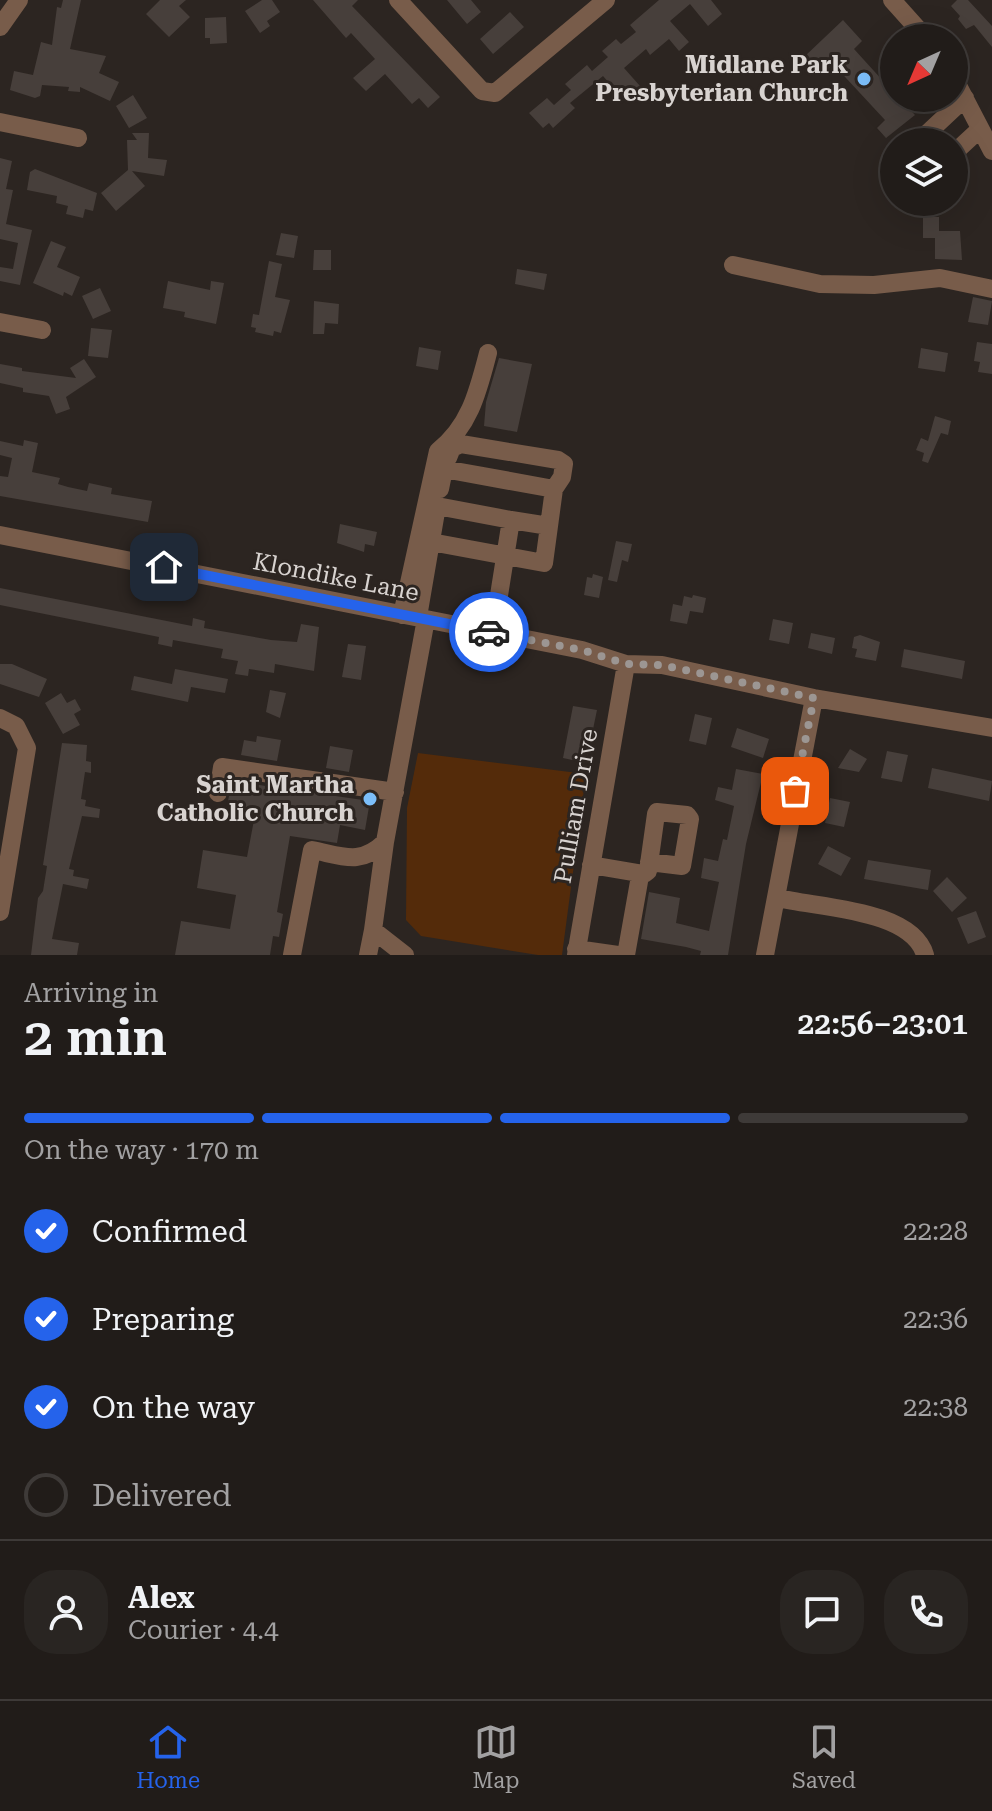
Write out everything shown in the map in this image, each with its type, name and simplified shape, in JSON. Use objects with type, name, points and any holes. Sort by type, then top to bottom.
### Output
[{"type":"street","points":[[0,27],[19,0]]},
{"type":"street","points":[[398,0],[487,93],[502,89],[606,0]]},
{"type":"street","points":[[892,0],[913,24]]},
{"type":"street","points":[[968,104],[992,151]]},
{"type":"street","points":[[933,128],[950,112]]},
{"type":"street","points":[[0,122],[78,138]]},
{"type":"street","points":[[968,140],[980,129]]},
{"type":"street","points":[[733,265],[820,284],[874,285],[940,278],[992,289]]},
{"type":"street","points":[[0,322],[42,330]]},
{"type":"street","points":[[368,955],[395,792],[438,451],[455,438],[467,419],[488,353]]},
{"type":"street","points":[[415,617],[444,469],[452,448],[461,444],[558,460],[564,464],[562,477],[554,489],[544,563],[431,542]]},
{"type":"street","points":[[444,469],[554,489]]},
{"type":"street","points":[[437,506],[549,526]]},
{"type":"street","points":[[493,633],[511,520]]},
{"type":"street","name":"Klondike Lane","points":[[0,535],[582,650],[626,664],[662,665],[814,698],[992,728]]},
{"type":"street","name":"Pulliam Drive","points":[[576,952],[626,664]]},
{"type":"street","points":[[765,955],[814,698]]},
{"type":"street","points":[[0,718],[16,726],[27,748],[0,912]]},
{"type":"street","points":[[218,793],[222,767],[395,792]]},
{"type":"street","points":[[292,955],[312,850],[361,858],[372,855],[385,842]]},
{"type":"street","points":[[591,865],[644,869],[626,955]]},
{"type":"street","points":[[778,898],[899,924],[919,940],[925,955]]},
{"type":"street","points":[[373,930],[405,955]]},
{"type":"street","points":[[576,952],[618,955]]},
{"type":"shaded area","points":[[418,753],[586,774],[562,955],[538,955],[421,936],[406,920],[407,808]]},
{"type":"building","points":[[63,0],[81,0],[70,49],[106,56],[99,73],[119,82],[110,101],[80,87],[80,92],[68,91],[69,87],[42,85],[40,96],[35,98],[10,90],[14,71],[33,75],[41,42],[52,45],[57,7],[61,8]]},
{"type":"building","points":[[160,0],[186,0],[179,6],[190,17],[169,37],[146,14]]},
{"type":"building","points":[[262,0],[272,0],[280,12],[267,21],[270,26],[260,33],[245,11]]},
{"type":"building","points":[[313,0],[358,0],[352,6],[440,97],[428,108],[419,98],[412,104],[385,74],[366,91],[353,78],[375,59],[351,33],[346,38]]},
{"type":"building","points":[[447,0],[471,0],[481,12],[467,24]]},
{"type":"building","points":[[659,0],[711,0],[722,14],[708,26],[690,4],[670,21],[689,42],[679,51],[669,39],[650,55],[646,49],[624,68],[640,86],[624,100],[603,76],[570,103],[575,108],[553,128],[549,123],[543,128],[529,113],[547,98],[554,105],[571,90],[565,84],[587,65],[592,71],[608,57],[602,51],[616,39],[621,44],[636,32],[630,25]]},
{"type":"building","points":[[957,0],[968,0],[992,26],[992,47],[974,25],[968,28],[968,24],[962,24],[958,19],[960,16],[951,6]]},
{"type":"building","points":[[510,12],[524,27],[493,54],[480,39]]},
{"type":"building","points":[[226,17],[227,43],[210,44],[210,38],[205,38],[205,18]]},
{"type":"building","name":"Midlane Park Presbyterian Church","points":[[843,20],[862,41],[854,49],[880,78],[880,112],[912,112],[915,115],[899,128],[880,128],[880,131],[877,128],[885,120],[833,64],[822,75],[804,57]]},
{"type":"building","points":[[133,95],[147,118],[129,128],[116,106]]},
{"type":"building","points":[[132,133],[149,133],[148,158],[167,160],[164,176],[132,171],[145,186],[116,211],[101,193],[128,170],[127,140],[137,140]]},
{"type":"building","points":[[0,158],[12,161],[6,189],[13,190],[6,224],[32,230],[20,285],[0,281],[0,267],[13,269],[18,243],[0,239]]},
{"type":"building","points":[[35,169],[97,193],[93,211],[85,209],[83,218],[66,214],[68,206],[56,203],[57,196],[27,190],[30,172]]},
{"type":"building","points":[[923,217],[939,217],[939,231],[960,231],[962,260],[935,259],[935,238],[923,238]]},
{"type":"building","points":[[281,233],[298,236],[294,258],[276,255]]},
{"type":"building","points":[[51,241],[66,247],[57,267],[80,277],[72,296],[64,292],[63,296],[33,283]]},
{"type":"building","points":[[314,250],[331,250],[331,270],[313,270]]},
{"type":"building","points":[[269,261],[282,264],[275,297],[290,300],[281,333],[274,331],[273,336],[255,332],[256,328],[251,327],[253,314],[259,315]]},
{"type":"building","points":[[517,269],[547,274],[544,290],[515,284]]},
{"type":"building","points":[[168,281],[210,290],[211,281],[224,283],[216,324],[184,317],[185,312],[163,308]]},
{"type":"building","points":[[100,288],[111,311],[93,319],[82,296]]},
{"type":"building","points":[[973,297],[992,301],[988,325],[968,322]]},
{"type":"building","points":[[314,301],[339,304],[338,324],[325,323],[324,334],[313,334]]},
{"type":"building","points":[[91,328],[112,330],[108,358],[88,356]]},
{"type":"building","points":[[977,342],[992,344],[992,374],[978,372],[980,362],[974,361]]},
{"type":"building","points":[[419,347],[441,351],[438,370],[416,366]]},
{"type":"building","points":[[921,348],[948,353],[945,372],[918,368]]},
{"type":"building","points":[[499,358],[532,364],[517,432],[484,426],[486,402]]},
{"type":"building","points":[[84,359],[96,377],[66,397],[70,409],[56,414],[49,396],[23,392],[23,388],[0,383],[0,364],[22,368],[22,371],[76,378],[70,368]]},
{"type":"building","points":[[935,416],[951,421],[948,435],[941,433],[928,463],[922,461],[924,453],[916,450],[921,438],[928,441]]},
{"type":"building","points":[[24,440],[38,443],[32,472],[60,478],[58,484],[68,487],[87,491],[89,483],[112,488],[111,494],[152,501],[148,522],[0,496],[0,476],[8,477],[12,458],[0,455],[0,441],[23,446]]},
{"type":"building","points":[[340,524],[377,532],[374,546],[365,544],[364,552],[337,543]]},
{"type":"building","points":[[616,541],[632,544],[628,562],[622,560],[617,582],[608,580]]},
{"type":"building","points":[[593,574],[603,577],[599,598],[584,595],[587,577],[592,578]]},
{"type":"building","points":[[0,588],[192,626],[193,618],[205,621],[204,628],[271,640],[297,642],[301,624],[319,627],[314,671],[275,664],[274,673],[249,669],[248,676],[235,674],[238,661],[221,658],[223,649],[173,640],[172,647],[158,644],[159,637],[0,605]]},
{"type":"building","points":[[693,595],[706,598],[703,613],[690,611],[687,624],[670,621],[673,604],[682,606],[684,596],[692,598]]},
{"type":"building","points":[[773,619],[793,623],[789,644],[769,640]]},
{"type":"building","points":[[811,633],[835,638],[832,654],[808,648]]},
{"type":"building","points":[[860,635],[880,642],[876,661],[855,657],[857,649],[852,648],[854,637]]},
{"type":"building","points":[[348,644],[366,646],[361,680],[342,677]]},
{"type":"building","points":[[904,649],[965,661],[962,679],[901,667]]},
{"type":"building","points":[[0,664],[12,664],[47,679],[39,697],[0,684]]},
{"type":"building","points":[[175,669],[228,679],[225,693],[191,687],[188,702],[131,690],[134,676],[172,684]]},
{"type":"building","points":[[270,690],[286,693],[280,718],[266,712]]},
{"type":"building","points":[[61,693],[67,703],[75,699],[81,710],[74,714],[80,725],[63,734],[45,703]]},
{"type":"building","points":[[573,706],[597,710],[586,763],[563,758]]},
{"type":"building","points":[[695,714],[712,718],[706,745],[689,741]]},
{"type":"building","points":[[737,728],[769,739],[763,758],[731,747]]},
{"type":"building","points":[[257,736],[281,740],[277,761],[241,755],[244,740],[256,742]]},
{"type":"building","points":[[62,743],[87,745],[86,761],[91,762],[91,773],[85,772],[81,799],[86,800],[85,806],[100,809],[99,818],[82,816],[69,869],[74,870],[73,876],[89,879],[87,889],[63,884],[52,939],[79,943],[77,955],[31,955],[38,898],[43,891],[47,866],[43,865]]},
{"type":"building","points":[[330,746],[353,750],[349,772],[326,768]]},
{"type":"building","points":[[850,749],[867,759],[859,772],[838,768]]},
{"type":"building","points":[[887,751],[908,755],[902,782],[881,778]]},
{"type":"building","points":[[932,768],[992,781],[989,801],[928,788]]},
{"type":"building","points":[[736,769],[763,774],[746,844],[728,955],[700,955],[701,951],[641,939],[649,892],[680,898],[676,923],[709,931],[719,882],[701,878],[704,858],[718,861],[723,839],[727,840],[734,806],[715,800],[718,787],[732,790]]},
{"type":"building","points":[[232,781],[370,801],[365,830],[340,825],[337,843],[290,836],[277,912],[283,914],[279,937],[273,936],[270,955],[175,955],[181,921],[230,929],[236,895],[197,888],[203,850],[247,857],[254,820],[233,816],[234,807],[227,806]]},
{"type":"building","points":[[830,798],[850,802],[844,827],[825,823]]},
{"type":"building","points":[[828,846],[851,858],[841,876],[818,864]]},
{"type":"building","points":[[868,860],[931,870],[928,890],[864,879]]},
{"type":"building","points":[[947,877],[967,898],[952,912],[933,891]]},
{"type":"building","points":[[976,911],[986,937],[968,944],[957,918]]},
{"type":"way so far","points":[[489,632],[582,650],[614,662],[639,666],[662,665],[792,690],[814,698],[795,791]]},
{"type":"place","name":"Midlane Park Presbyterian Church","points":[[864,79]]},
{"type":"place","name":"Saint Martha Catholic Church","points":[[370,799]]},
{"type":"route","points":[[164,567],[489,632]]}]
